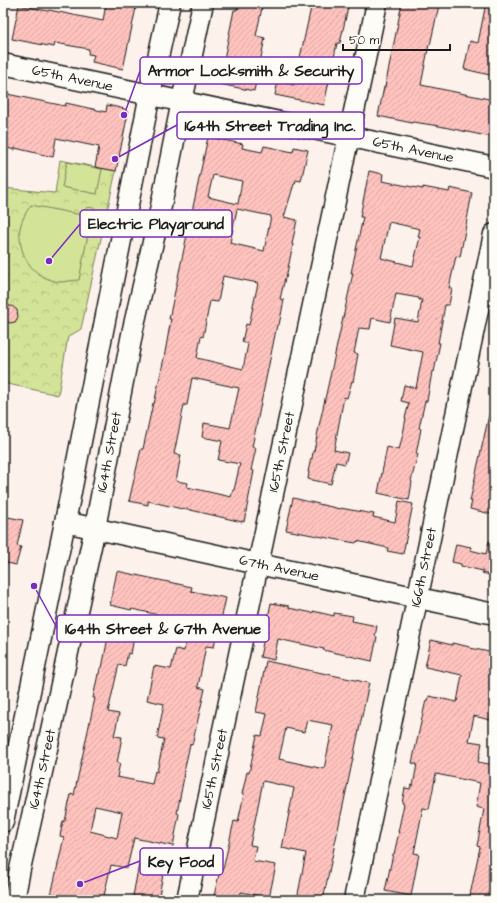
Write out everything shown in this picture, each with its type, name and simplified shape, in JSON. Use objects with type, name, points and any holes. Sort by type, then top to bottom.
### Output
[{"type":"street","name":"164th Street","points":[[3,822],[65,522],[150,94],[170,3]]},
{"type":"street","name":"164th Street","points":[[14,900],[95,528],[133,329],[159,216],[203,3]]},
{"type":"street","name":"165th Street","points":[[187,900],[349,137],[376,3]]},
{"type":"street","name":"65th Avenue","points":[[3,64],[494,167]]},
{"type":"street","name":"166th Street","points":[[354,900],[494,234]]},
{"type":"street","name":"67th Avenue","points":[[65,522],[494,614]]},
{"type":"green space","points":[[60,160],[116,171],[81,329],[68,337],[58,395],[3,383],[3,188],[55,193]]},
{"type":"green space","points":[[67,162],[102,169],[97,194],[62,187]]},
{"type":"green space","points":[[31,205],[82,215],[86,208],[98,210],[102,219],[101,223],[99,229],[89,229],[79,280],[60,282],[51,280],[37,273],[27,261],[21,245],[20,230],[23,219]]},
{"type":"building","points":[[106,3],[137,3],[123,69],[92,62],[94,55],[88,54],[89,49],[55,43],[54,47],[12,39],[19,5],[103,21]]},
{"type":"building","points":[[238,3],[263,3],[256,36],[265,38],[254,91],[219,84],[234,10],[237,10]]},
{"type":"building","points":[[312,3],[349,3],[340,43],[337,43],[324,105],[275,95],[278,81],[294,85]]},
{"type":"building","points":[[402,3],[428,3],[439,5],[421,85],[494,100],[494,122],[491,137],[439,126],[412,123],[378,116]]},
{"type":"building","points":[[486,3],[494,3],[494,76],[464,69],[470,41],[478,43]]},
{"type":"building","points":[[7,94],[65,106],[66,103],[106,112],[107,105],[125,109],[128,113],[116,171],[95,167],[99,147],[56,138],[53,157],[15,148],[15,150],[3,147],[3,115]]},
{"type":"building","points":[[208,137],[243,144],[242,148],[262,152],[264,146],[293,152],[294,147],[308,150],[301,181],[296,180],[294,184],[284,217],[297,220],[286,278],[280,299],[284,300],[279,325],[277,325],[252,447],[256,448],[251,470],[254,471],[244,522],[148,501],[148,505],[129,501],[141,449],[143,449],[153,403],[154,404],[171,319],[169,319]],"holes":[[[213,175],[242,181],[238,204],[208,197]],[[237,209],[271,216],[264,251],[230,243]],[[223,276],[258,283],[249,325],[246,324],[242,342],[248,344],[243,369],[197,358],[210,301],[218,302]],[[192,378],[239,388],[230,428],[204,423],[202,437],[222,441],[218,460],[240,464],[231,497],[187,487],[188,483],[176,481],[181,455],[174,454],[184,405],[187,405]]]},
{"type":"building","points":[[369,171],[383,174],[382,181],[423,189],[423,187],[449,192],[450,188],[472,193],[460,257],[456,256],[449,288],[452,288],[449,305],[445,305],[438,343],[440,343],[434,372],[432,372],[427,401],[425,401],[419,428],[421,429],[416,454],[418,454],[411,481],[409,500],[378,493],[387,447],[399,450],[403,434],[409,403],[401,401],[404,385],[416,388],[423,352],[390,345],[395,318],[418,322],[422,300],[419,300],[419,298],[396,294],[390,322],[372,318],[370,329],[359,328],[354,353],[358,354],[353,382],[352,381],[347,398],[344,397],[334,450],[348,453],[345,464],[336,462],[331,484],[308,479],[311,458],[312,459],[353,273],[351,273],[363,217],[360,217]],"holes":[[[389,222],[420,229],[418,237],[420,237],[413,266],[381,258]]]},
{"type":"building","points":[[8,306],[12,306],[17,310],[18,317],[15,322],[10,323],[3,320],[3,309]]},
{"type":"building","points":[[489,415],[494,415],[494,501],[491,514],[470,509],[472,501],[470,501]]},
{"type":"building","points":[[293,498],[340,509],[374,514],[373,517],[395,522],[399,501],[413,504],[403,554],[387,551],[388,548],[357,541],[356,543],[286,530]]},
{"type":"building","points":[[3,516],[23,520],[17,546],[21,547],[16,565],[3,562]]},
{"type":"building","points":[[489,541],[494,542],[494,576],[482,573],[483,571],[461,566],[461,564],[452,562],[456,544],[471,547],[470,550],[486,554]]},
{"type":"building","points":[[117,571],[192,587],[191,591],[226,598],[221,620],[219,620],[214,647],[206,646],[198,687],[205,689],[192,745],[190,744],[183,777],[177,813],[179,814],[173,846],[134,838],[127,868],[111,865],[103,900],[50,900],[64,837],[60,836],[63,821],[65,821],[71,794],[74,795],[95,698],[93,698],[98,674],[100,668],[102,668],[109,632],[134,637],[131,654],[128,653],[125,666],[119,664],[108,712],[119,714],[114,736],[122,737],[117,763],[120,763],[117,777],[152,784],[155,771],[157,772],[164,739],[157,738],[164,704],[147,700],[154,666],[171,669],[176,649],[184,651],[190,622],[110,605]],"holes":[[[95,806],[122,812],[117,838],[90,831]]]},
{"type":"building","points":[[271,603],[289,606],[289,608],[313,613],[313,611],[334,616],[334,613],[353,616],[352,621],[377,626],[375,636],[377,637],[372,661],[278,639],[274,660],[260,657]]},
{"type":"building","points":[[431,640],[452,645],[452,643],[494,653],[491,674],[494,674],[494,721],[474,716],[469,741],[482,743],[478,762],[494,765],[494,869],[487,900],[469,900],[480,847],[477,846],[484,809],[476,807],[480,783],[436,774],[429,809],[423,808],[414,853],[419,854],[411,896],[385,891],[399,832],[405,788],[410,789],[411,785],[413,786],[417,764],[412,763],[426,700],[428,701],[429,696],[457,702],[462,675],[425,667]]},
{"type":"building","points":[[266,661],[369,683],[323,900],[297,899],[306,853],[282,848],[294,788],[263,781],[250,845],[256,846],[253,861],[276,865],[269,898],[241,892],[240,900],[213,900],[220,870],[222,871],[224,865],[234,821],[238,822],[244,794],[242,794],[247,772],[249,773],[257,735],[262,736],[267,714],[256,712]],"holes":[[[307,720],[333,725],[324,769],[279,759],[286,728],[304,732]]]},
{"type":"building","points":[[139,864],[164,870],[158,900],[133,896]]},
{"type":"place","name":"Armor Locksmith & Security","points":[[124,115]]},
{"type":"place","name":"164th Street Trading Inc.","points":[[115,159]]},
{"type":"place","name":"Electric Playground","points":[[49,261]]},
{"type":"place","name":"164th Street & 67th Avenue","points":[[34,586]]},
{"type":"place","name":"Key Food","points":[[80,884]]}]
